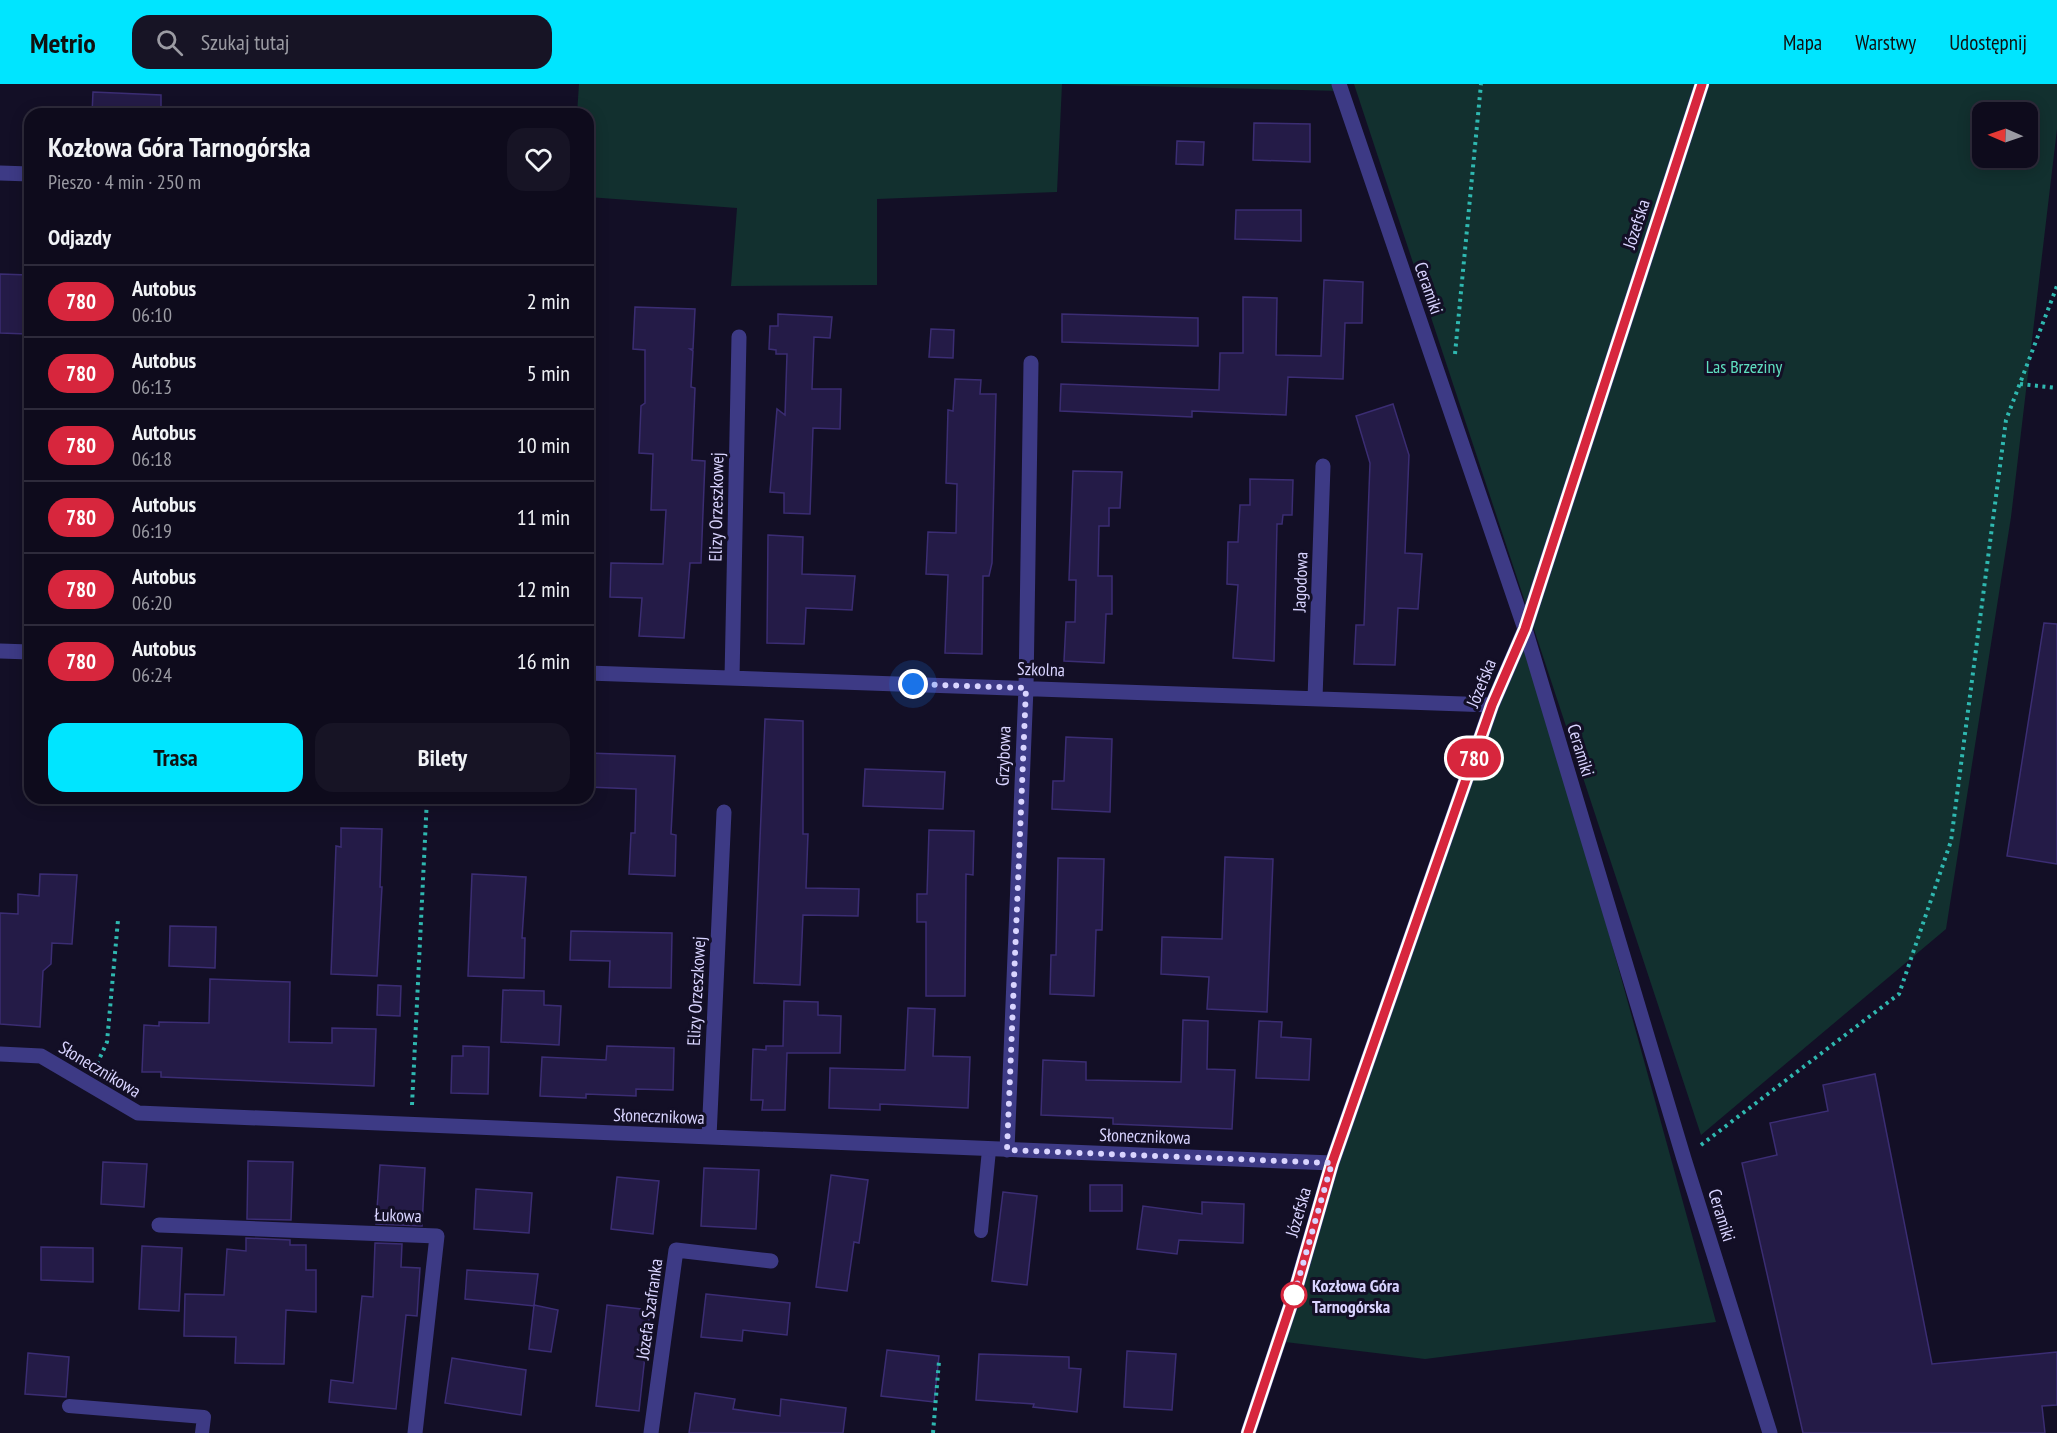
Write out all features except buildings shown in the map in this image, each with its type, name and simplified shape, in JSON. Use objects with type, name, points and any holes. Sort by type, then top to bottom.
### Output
[{"type":"street","name":"Ceramiki","points":[[1339,84],[1525,629],[1684,1159],[1770,1433]]},
{"type":"street","name":"Józefska","points":[[1248,1433],[1294,1295],[1332,1163],[1492,705],[1525,629],[1702,84]]},
{"type":"street","points":[[0,173],[24,174]]},
{"type":"street","name":"Elizy Orzeszkowej","points":[[732,678],[740,337]]},
{"type":"street","name":"Grzybowa","points":[[1007,1150],[1026,688],[1030,363]]},
{"type":"street","name":"Jagodowa","points":[[1315,699],[1323,466]]},
{"type":"street","points":[[0,651],[24,652]]},
{"type":"street","name":"Szkolna","points":[[594,673],[1492,705]]},
{"type":"street","name":"Elizy Orzeszkowej","points":[[709,1137],[724,812]]},
{"type":"street","name":"Słonecznikowa","points":[[0,1054],[41,1056],[138,1113],[1332,1163]]},
{"type":"street","name":"Łukowa","points":[[159,1225],[437,1236],[415,1433]]},
{"type":"street","name":"Józefa Szafranka","points":[[651,1433],[676,1250],[771,1261]]},
{"type":"lane","points":[[981,1231],[989,1150]]},
{"type":"lane","points":[[69,1406],[204,1417],[202,1433]]},
{"type":"path","points":[[1454,363],[1481,84]]},
{"type":"path","points":[[1684,1159],[1899,994],[1951,841],[2006,420],[2057,286]]},
{"type":"path","points":[[2020,384],[2057,388]]},
{"type":"path","points":[[411,1126],[427,804]]},
{"type":"path","points":[[89,1084],[107,1042],[117,920]]},
{"type":"path","points":[[933,1433],[939,1361]]},
{"type":"green space","points":[[579,84],[1062,84],[1057,192],[877,199],[877,285],[731,286],[737,208],[594,197],[594,108],[577,108]]},
{"type":"green space","points":[[1062,84],[1335,84],[1341,91]]},
{"type":"green space","name":"Las Brzeziny","points":[[1354,84],[2057,84],[2057,129],[2011,517],[1946,929],[1701,1135]]},
{"type":"green space","points":[[1525,629],[1716,1322],[1425,1359],[1277,1341]]},
{"type":"bus line","name":"780","points":[[1248,1433],[1294,1295],[1332,1163],[1492,705],[1525,629],[1702,84]]},
{"type":"place","name":"Kozłowa Góra Tarnogórska","points":[[1294,1295]]},
{"type":"route","points":[[913,684],[1026,688],[1007,1150],[1332,1163],[1294,1295]]}]
